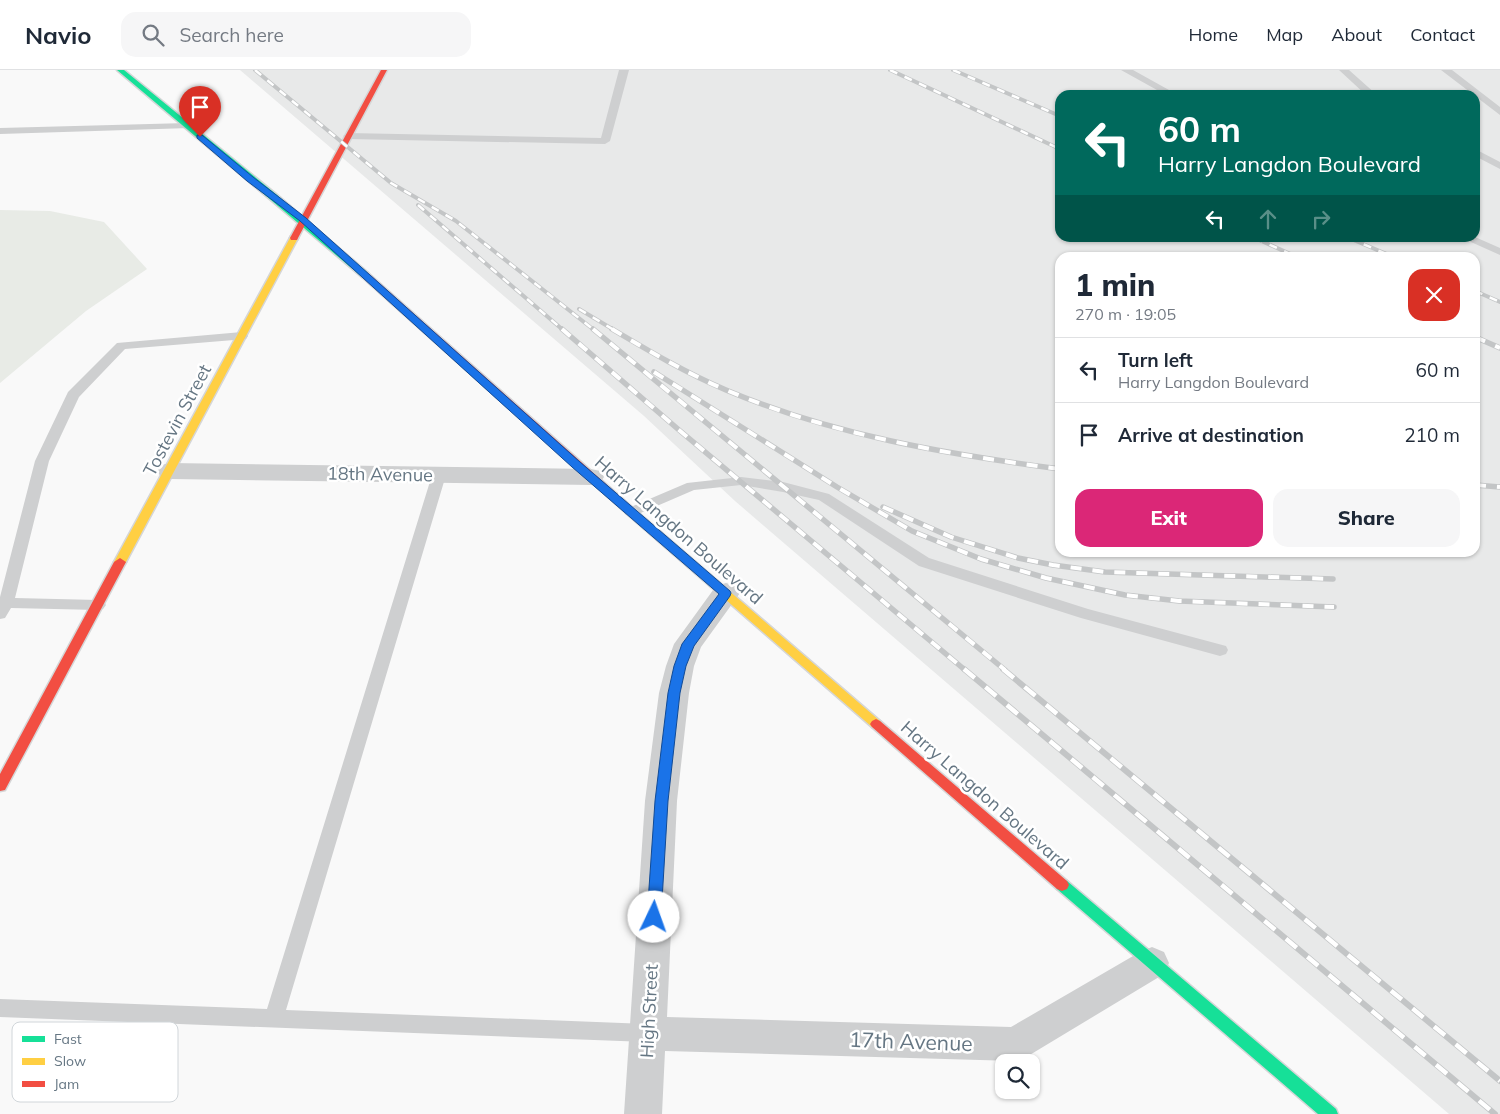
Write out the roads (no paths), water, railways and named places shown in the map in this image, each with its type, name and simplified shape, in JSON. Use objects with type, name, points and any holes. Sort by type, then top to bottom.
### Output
[{"type":"main road","name":"Harry Langdon Boulevard","points":[[120,70],[250,179],[303,220],[631,512],[1152,963],[1330,1114]]},
{"type":"main road","name":"Tostevin Street","points":[[0,786],[384,70]]},
{"type":"street","name":"18th Avenue","points":[[170,471],[591,477]]},
{"type":"street","name":"High Street","points":[[643,1114],[661,801],[674,693],[680,666],[688,644],[726,593]]},
{"type":"street","name":"17th Avenue","points":[[647,1033],[1015,1044],[1152,963]]},
{"type":"lane","points":[[348,136],[605,141],[624,70]]},
{"type":"lane","points":[[1126,70],[1164,90]]},
{"type":"lane","points":[[1344,70],[1366,90]]},
{"type":"lane","points":[[1446,70],[1472,90]]},
{"type":"lane","points":[[1480,96],[1500,112]]},
{"type":"lane","points":[[0,131],[187,126]]},
{"type":"lane","points":[[1480,155],[1500,166]]},
{"type":"lane","points":[[1477,242],[1500,252]]},
{"type":"lane","points":[[98,605],[3,609],[42,461],[73,395],[121,346],[242,336]]},
{"type":"lane","points":[[274,1018],[439,475]]},
{"type":"lane","points":[[631,512],[692,486],[741,481],[783,487],[824,497],[924,562],[1086,614],[1220,650]]},
{"type":"lane","points":[[0,1008],[647,1033]]},
{"type":"railway","points":[[255,70],[391,183],[456,221],[594,330]]},
{"type":"railway","points":[[890,70],[1055,147]]},
{"type":"railway","points":[[953,70],[1055,114]]},
{"type":"railway","points":[[418,205],[563,330]]},
{"type":"railway","points":[[1264,242],[1286,252]]},
{"type":"railway","points":[[1358,242],[1382,252]]},
{"type":"railway","points":[[1480,293],[1500,302]]},
{"type":"railway","points":[[579,309],[614,330]]},
{"type":"railway","points":[[562,329],[679,430],[965,670]]},
{"type":"railway","points":[[593,329],[1005,670]]},
{"type":"railway","points":[[612,329],[668,361],[726,390],[766,406],[807,419],[890,441],[975,457],[1055,468]]},
{"type":"railway","points":[[1480,339],[1500,348]]},
{"type":"railway","points":[[654,372],[837,487],[912,531],[981,559],[1046,578],[1125,595],[1179,601],[1334,607]]},
{"type":"railway","points":[[1480,485],[1500,487]]},
{"type":"railway","points":[[883,507],[951,537],[1018,558],[1053,565],[1105,572],[1333,579]]},
{"type":"railway","points":[[964,669],[1495,1114]]},
{"type":"railway","points":[[1003,669],[1500,1081]]}]
